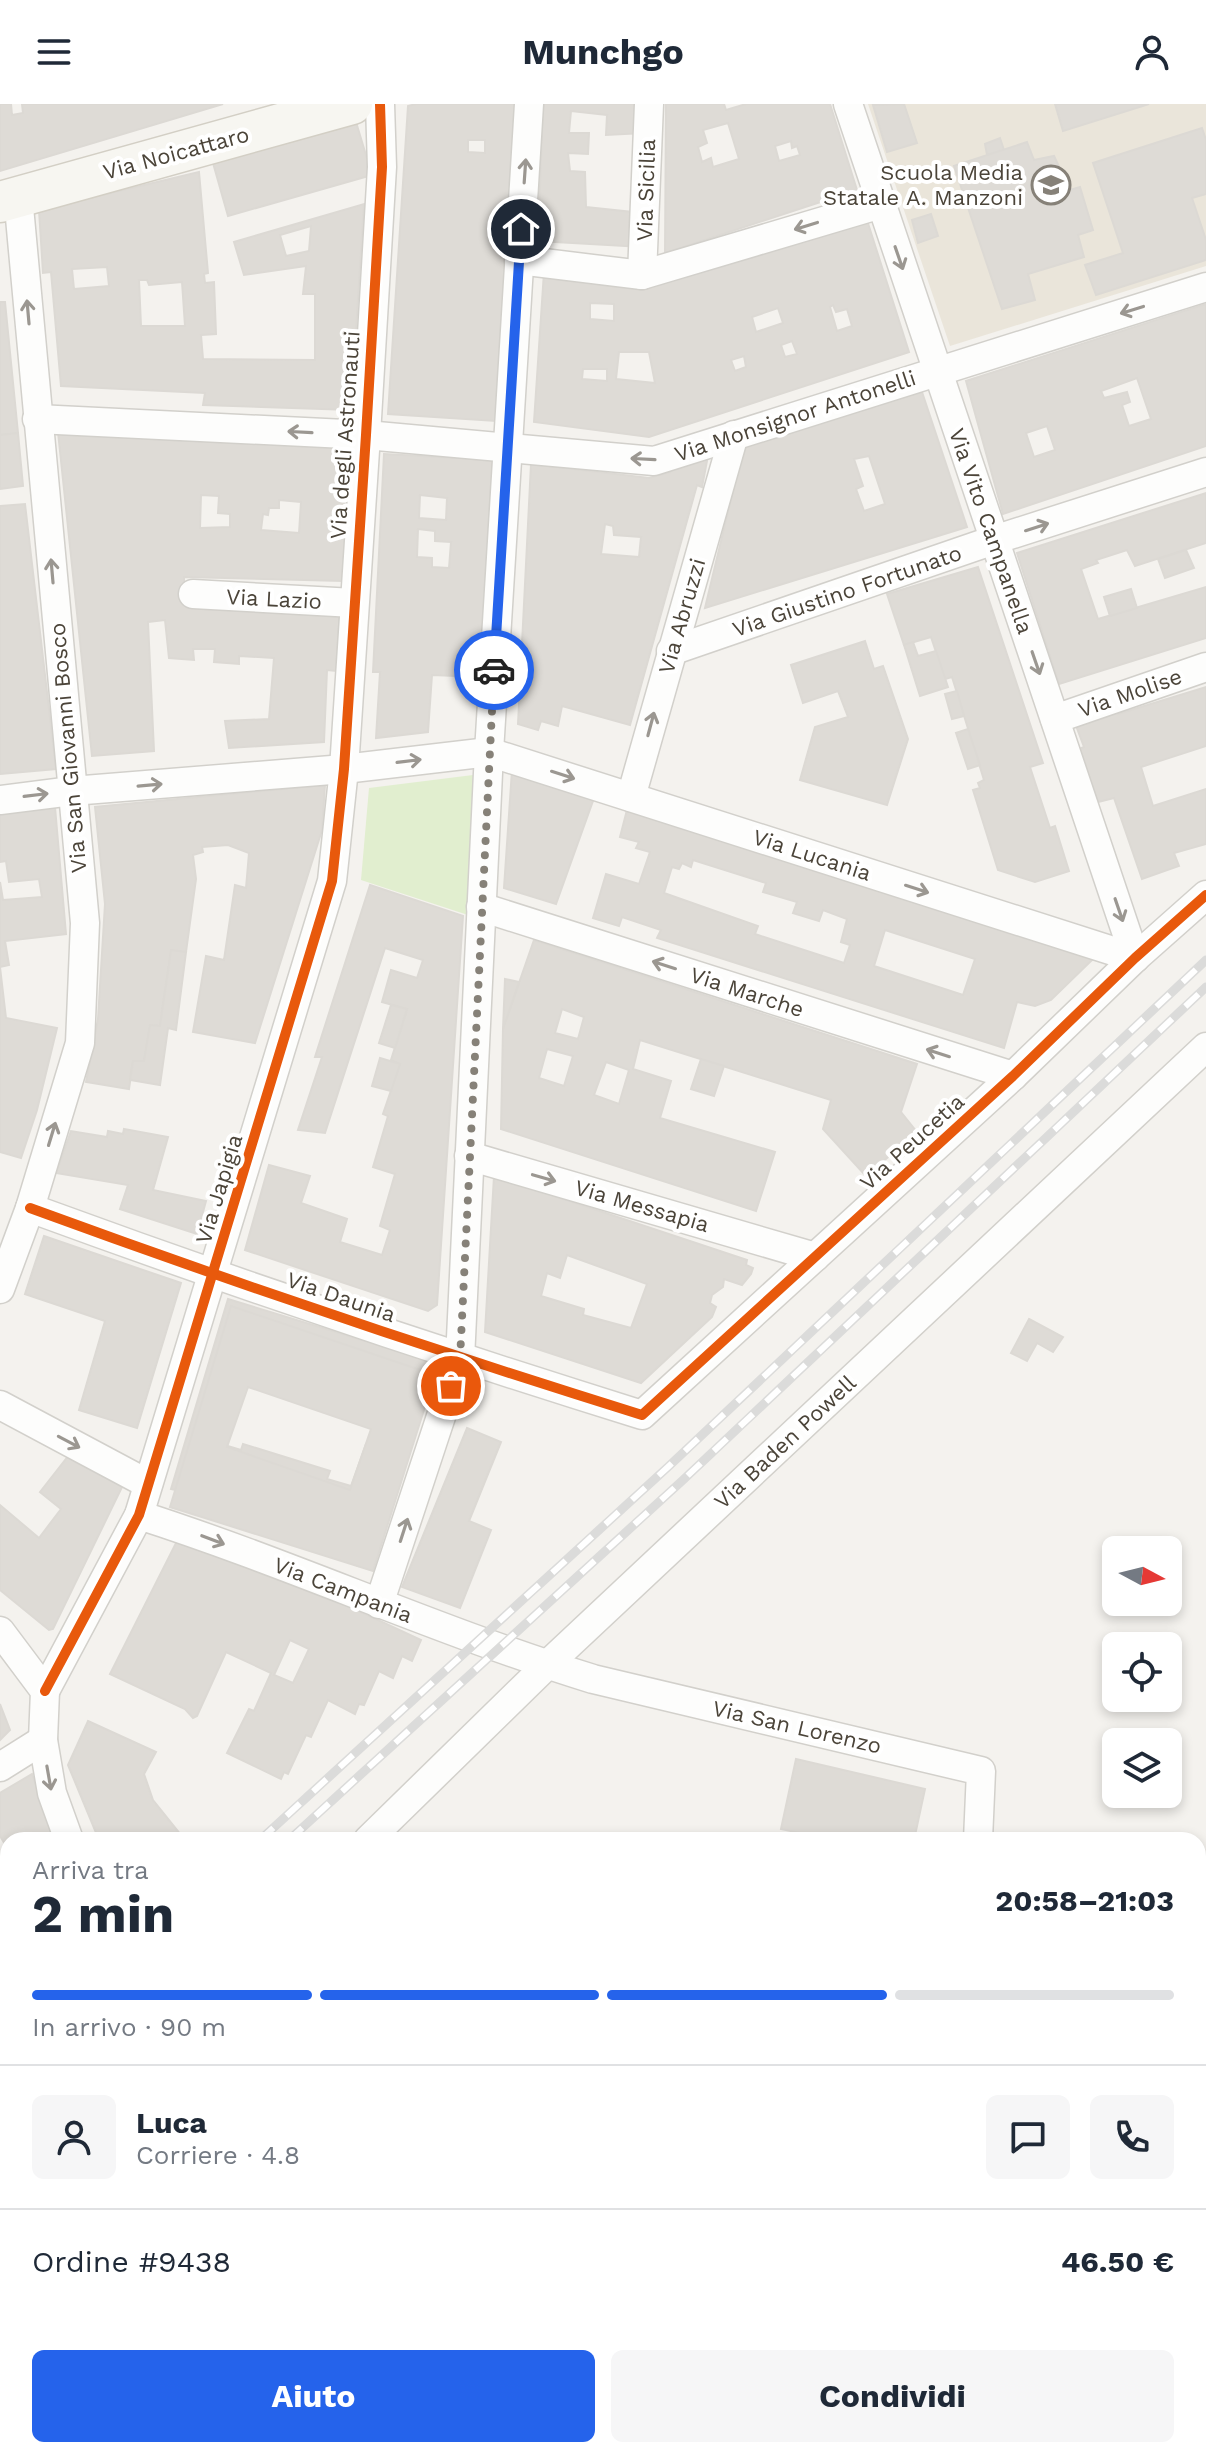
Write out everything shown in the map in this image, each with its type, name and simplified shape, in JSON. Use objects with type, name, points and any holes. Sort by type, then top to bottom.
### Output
[{"type":"street","name":"Via Noicattaro","points":[[9,199],[352,104]]},
{"type":"street","name":"Via degli Astronauti","points":[[344,769],[382,167],[380,104]]},
{"type":"street","points":[[379,1604],[460,1359],[489,752],[529,104]]},
{"type":"street","name":"Via Sicilia","points":[[642,275],[649,104]]},
{"type":"street","name":"Via Vito Campanella","points":[[848,104],[1135,958]]},
{"type":"street","name":"Via San Giovanni Bosco","points":[[0,1289],[30,1208],[80,1043],[85,923],[37,419],[9,199]]},
{"type":"street","points":[[519,260],[642,275],[881,204]]},
{"type":"street","name":"Via Monsignor Antonelli","points":[[37,419],[366,435],[654,461],[1206,287]]},
{"type":"street","name":"Via Abruzzi","points":[[631,797],[734,435]]},
{"type":"street","name":"Via Giustino Fortunato","points":[[671,651],[994,540],[1206,472]]},
{"type":"street","name":"Via Lazio","points":[[193,594],[354,603]]},
{"type":"street","name":"Via Molise","points":[[1055,719],[1206,667]]},
{"type":"street","points":[[0,800],[72,791],[344,769],[489,752]]},
{"type":"street","name":"Via Lucania","points":[[489,752],[1135,958]]},
{"type":"street","name":"Via Japigia","points":[[45,1691],[139,1515],[332,881],[344,769]]},
{"type":"street","name":"Via Peucetia","points":[[642,1415],[1206,895]]},
{"type":"street","name":"Via Marche","points":[[481,907],[1013,1076]]},
{"type":"street","name":"Via Baden Powell","points":[[376,1832],[547,1665],[1206,1047]]},
{"type":"street","name":"Via Messapia","points":[[469,1156],[815,1257]]},
{"type":"street","name":"Via Daunia","points":[[30,1208],[214,1276],[460,1359],[642,1415]]},
{"type":"street","points":[[0,1405],[148,1484]]},
{"type":"street","name":"Via Campania","points":[[139,1515],[203,1535],[547,1665]]},
{"type":"street","points":[[0,1631],[45,1691],[43,1740],[52,1793],[66,1832]]},
{"type":"street","name":"Via San Lorenzo","points":[[547,1665],[593,1679],[981,1771],[978,1832]]},
{"type":"street","points":[[0,1767],[43,1740]]},
{"type":"shaded area","name":"Scuola Media Statale A. Manzoni","points":[[868,104],[1206,104],[1206,266],[950,346]]},
{"type":"green space","points":[[473,775],[468,915],[361,880],[369,788]]},
{"type":"building","points":[[0,104],[11,104],[12,115],[23,113],[22,104],[223,104],[0,171]]},
{"type":"building","points":[[516,104],[496,421],[388,414],[408,106]],"holes":[[[468,140],[485,140],[485,153],[468,152]]]},
{"type":"building","points":[[543,104],[643,104],[643,133],[606,135],[607,115],[571,111],[569,133],[589,133],[588,154],[568,153],[570,171],[585,172],[586,207],[642,213],[642,247],[538,241]]},
{"type":"building","points":[[666,104],[724,104],[726,110],[746,104],[830,104],[857,190],[665,253]],"holes":[[[728,123],[739,159],[713,167],[711,158],[702,162],[698,147],[707,143],[703,130]],[[791,141],[792,148],[797,146],[800,155],[779,161],[775,146]]]},
{"type":"building","points":[[904,104],[917,143],[887,152],[873,105]]},
{"type":"building","points":[[1055,104],[1149,104],[1063,131]]},
{"type":"building","points":[[356,122],[372,175],[228,216],[213,163]]},
{"type":"building","points":[[1202,128],[1206,140],[1206,194],[1192,198],[1206,240],[1206,260],[1096,295],[1085,265],[1123,253],[1093,163]]},
{"type":"building","points":[[1000,138],[1004,150],[987,155],[985,144]]},
{"type":"building","points":[[1027,142],[1034,160],[1054,156],[1070,190],[1080,187],[1093,230],[1078,235],[1084,257],[1028,274],[1035,300],[1002,309],[954,166]]},
{"type":"building","points":[[199,172],[208,273],[204,274],[205,283],[214,282],[216,334],[201,335],[203,359],[315,360],[315,294],[303,294],[306,266],[244,275],[234,242],[364,204],[351,410],[203,405],[205,393],[61,386],[51,272],[43,273],[39,210]],"holes":[[[311,226],[309,251],[286,256],[280,235]],[[107,267],[109,286],[74,289],[72,269]],[[139,280],[147,280],[149,285],[182,282],[185,326],[141,326]]]},
{"type":"building","points":[[931,214],[938,236],[918,243],[912,220]]},
{"type":"building","points":[[866,217],[909,352],[649,437],[534,422],[544,272],[731,260]],"holes":[[[590,303],[614,304],[614,321],[590,319]],[[833,305],[836,312],[847,309],[852,326],[837,331],[830,307]],[[778,308],[783,323],[756,332],[752,317]],[[792,341],[797,354],[785,357],[781,345]],[[619,352],[649,352],[655,383],[616,379]],[[744,356],[746,367],[735,371],[731,360]],[[583,369],[607,369],[607,381],[582,379]]]},
{"type":"building","points":[[0,302],[5,302],[18,433],[0,435]]},
{"type":"building","points":[[1206,304],[1206,446],[1003,514],[966,381]],"holes":[[[1137,378],[1151,419],[1129,426],[1122,405],[1130,402],[1127,392],[1104,398],[1101,391]],[[1047,426],[1055,450],[1034,457],[1026,433]]]},
{"type":"building","points":[[922,392],[967,527],[705,608],[744,445]],"holes":[[[869,456],[885,504],[864,511],[856,489],[863,486],[854,459]]]},
{"type":"building","points":[[58,432],[351,446],[343,581],[184,577],[184,600],[340,609],[336,671],[327,670],[324,742],[229,748],[225,721],[269,719],[274,658],[239,656],[239,664],[214,662],[215,649],[193,649],[194,660],[169,658],[165,620],[148,622],[154,751],[92,756]],"holes":[[[201,495],[219,496],[218,513],[230,514],[230,527],[200,528]],[[279,500],[301,502],[299,533],[261,530],[263,514],[268,515],[269,508],[279,508]]]},
{"type":"building","points":[[18,433],[23,486],[0,489],[0,435]]},
{"type":"building","points":[[384,454],[493,460],[480,677],[432,675],[428,732],[376,738],[380,672],[373,672]],"holes":[[[420,495],[447,498],[446,520],[419,518]],[[418,529],[435,531],[435,541],[451,542],[449,568],[432,567],[432,558],[417,557]]]},
{"type":"building","points":[[705,457],[707,461],[702,487],[697,485],[630,725],[562,706],[558,726],[541,721],[538,730],[518,724],[531,464],[649,478],[670,472],[668,467]],"holes":[[[605,524],[613,526],[614,535],[641,537],[639,557],[601,554]]]},
{"type":"building","points":[[1206,493],[1206,543],[1135,566],[1127,550],[1096,560],[1098,563],[1081,569],[1098,619],[1206,587],[1206,638],[1059,684],[1017,553]]},
{"type":"building","points":[[25,504],[56,769],[0,774],[0,506]]},
{"type":"building","points":[[1186,550],[1194,568],[1165,578],[1158,559]]},
{"type":"building","points":[[978,567],[1043,763],[1030,767],[1050,828],[1055,826],[1069,871],[1035,882],[998,870],[973,790],[980,788],[978,783],[984,780],[952,677],[945,679],[931,637],[904,645],[887,594]]},
{"type":"building","points":[[1131,589],[1137,608],[1110,616],[1104,597]]},
{"type":"building","points":[[865,641],[874,669],[883,666],[908,739],[887,805],[800,780],[815,727],[848,717],[838,691],[803,703],[791,665]]},
{"type":"building","points":[[913,642],[918,656],[936,651],[948,687],[920,696],[904,645]]},
{"type":"building","points":[[1206,687],[1206,746],[1141,767],[1153,806],[1206,789],[1206,844],[1174,853],[1179,866],[1142,879],[1114,798],[1098,802],[1079,749],[1084,747],[1075,723],[1116,710],[1118,714]]},
{"type":"building","points":[[957,691],[964,716],[952,719],[945,694]]},
{"type":"building","points":[[968,729],[980,765],[968,769],[956,733]]},
{"type":"building","points":[[512,770],[594,798],[556,904],[504,888]]},
{"type":"building","points":[[325,785],[322,830],[255,1043],[193,1032],[206,956],[224,960],[235,885],[246,888],[249,853],[228,845],[202,847],[203,852],[193,855],[196,879],[186,952],[171,950],[160,1026],[150,1025],[144,1061],[133,1061],[129,1089],[86,1082],[98,1019],[105,904],[95,807]]},
{"type":"building","points":[[628,806],[1093,955],[1092,960],[1051,1000],[1035,1006],[1017,1002],[1004,1048],[657,938],[661,930],[622,917],[619,926],[593,918],[606,874],[639,884],[650,852],[636,848],[639,842],[620,837]],"holes":[[[693,860],[766,883],[763,892],[797,902],[793,913],[819,921],[823,910],[847,919],[841,942],[850,945],[844,963],[755,934],[758,926],[664,893],[672,867],[679,869],[682,863],[691,867]],[[885,930],[975,959],[963,995],[874,966]]]},
{"type":"building","points":[[55,807],[66,934],[5,941],[9,965],[0,967],[0,882],[3,900],[42,897],[39,879],[9,882],[6,861],[0,862],[0,813]]},
{"type":"building","points":[[370,885],[463,916],[437,1305],[428,1311],[245,1250],[269,1165],[310,1176],[301,1203],[347,1219],[340,1242],[382,1255],[390,1230],[380,1226],[395,1174],[373,1167],[388,1116],[383,1114],[400,1064],[391,1060],[407,1009],[382,1002],[391,970],[417,978],[423,960],[385,948],[325,1133],[298,1130],[322,1057],[315,1057]]},
{"type":"building","points":[[534,940],[917,1064],[901,1112],[917,1132],[866,1176],[823,1129],[831,1100],[640,1040],[633,1069],[671,1081],[660,1118],[775,1152],[756,1211],[501,1129],[503,1029]],"holes":[[[562,1009],[584,1017],[578,1039],[555,1033]],[[547,1049],[573,1056],[564,1086],[539,1078]],[[606,1062],[629,1070],[619,1104],[594,1095]]]},
{"type":"building","points":[[171,950],[186,952],[176,1030],[168,1028],[160,1085],[130,1080],[133,1061],[144,1061],[150,1025],[160,1026]]},
{"type":"building","points":[[0,967],[6,1018],[57,1028],[37,1110],[21,1158],[0,1152]]},
{"type":"building","points":[[505,979],[519,982],[503,1029]]},
{"type":"building","points":[[391,1005],[407,1009],[395,1048],[379,1043]]},
{"type":"building","points":[[380,1058],[400,1064],[391,1091],[372,1086]]},
{"type":"building","points":[[701,1059],[724,1066],[714,1096],[691,1089]]},
{"type":"building","points":[[124,1129],[168,1137],[153,1190],[206,1201],[197,1234],[120,1209],[128,1185],[56,1173],[71,1131],[107,1137],[108,1131],[123,1134]]},
{"type":"building","points":[[494,1176],[747,1260],[746,1265],[753,1268],[742,1285],[724,1279],[723,1287],[712,1295],[710,1303],[716,1307],[712,1317],[641,1383],[485,1332]],"holes":[[[567,1255],[647,1284],[631,1328],[583,1315],[584,1309],[541,1296],[547,1273],[560,1278]]]},
{"type":"building","points":[[44,1236],[181,1283],[137,1428],[79,1410],[105,1321],[25,1294]]},
{"type":"building","points":[[228,1299],[434,1362],[358,1566],[206,1497],[171,1489]],"holes":[[[246,1368],[299,1387],[296,1393],[353,1413],[357,1402],[383,1410],[372,1446],[366,1444],[351,1486],[327,1479],[330,1471],[243,1444],[241,1450],[221,1444]]]},
{"type":"building","points":[[231,1306],[435,1375],[373,1571],[170,1507]],"holes":[[[248,1387],[371,1429],[350,1490],[227,1447]]]},
{"type":"building","points":[[1029,1319],[1063,1337],[1053,1352],[1037,1343],[1027,1361],[1011,1353]]},
{"type":"building","points":[[467,1428],[501,1442],[469,1521],[491,1530],[460,1608],[402,1587]]},
{"type":"building","points":[[69,1455],[124,1483],[53,1629],[49,1630],[0,1590],[0,1505],[39,1538],[61,1509],[40,1492]]},
{"type":"building","points":[[197,1536],[421,1640],[412,1661],[402,1656],[393,1678],[379,1671],[364,1705],[359,1704],[355,1714],[328,1700],[311,1737],[306,1735],[288,1774],[284,1772],[281,1779],[227,1753],[249,1709],[254,1711],[271,1673],[226,1652],[197,1716],[193,1718],[185,1709],[110,1674],[177,1541]],"holes":[[[290,1640],[309,1649],[293,1683],[274,1675]]]},
{"type":"building","points":[[0,1704],[10,1730],[0,1740]]},
{"type":"building","points":[[88,1721],[156,1752],[144,1774],[153,1800],[179,1832],[96,1832],[68,1765]]},
{"type":"building","points":[[796,1759],[925,1789],[916,1832],[795,1832],[781,1829]]},
{"type":"building","points":[[32,1774],[51,1832],[0,1832],[0,1793]]},
{"type":"railway","points":[[269,1832],[669,1466],[1206,960]]},
{"type":"railway","points":[[298,1832],[683,1480],[1206,987]]},
{"type":"cycle path","points":[[45,1691],[139,1515],[332,881],[344,769],[366,435],[382,167],[380,104]]},
{"type":"cycle path","points":[[30,1208],[334,1315],[642,1415],[1206,895]]},
{"type":"way so far","points":[[451,1386],[460,1359],[494,670]]},
{"type":"place","name":"Scuola Media Statale A. Manzoni","points":[[1051,185]]},
{"type":"route","points":[[494,670],[521,229]]}]
